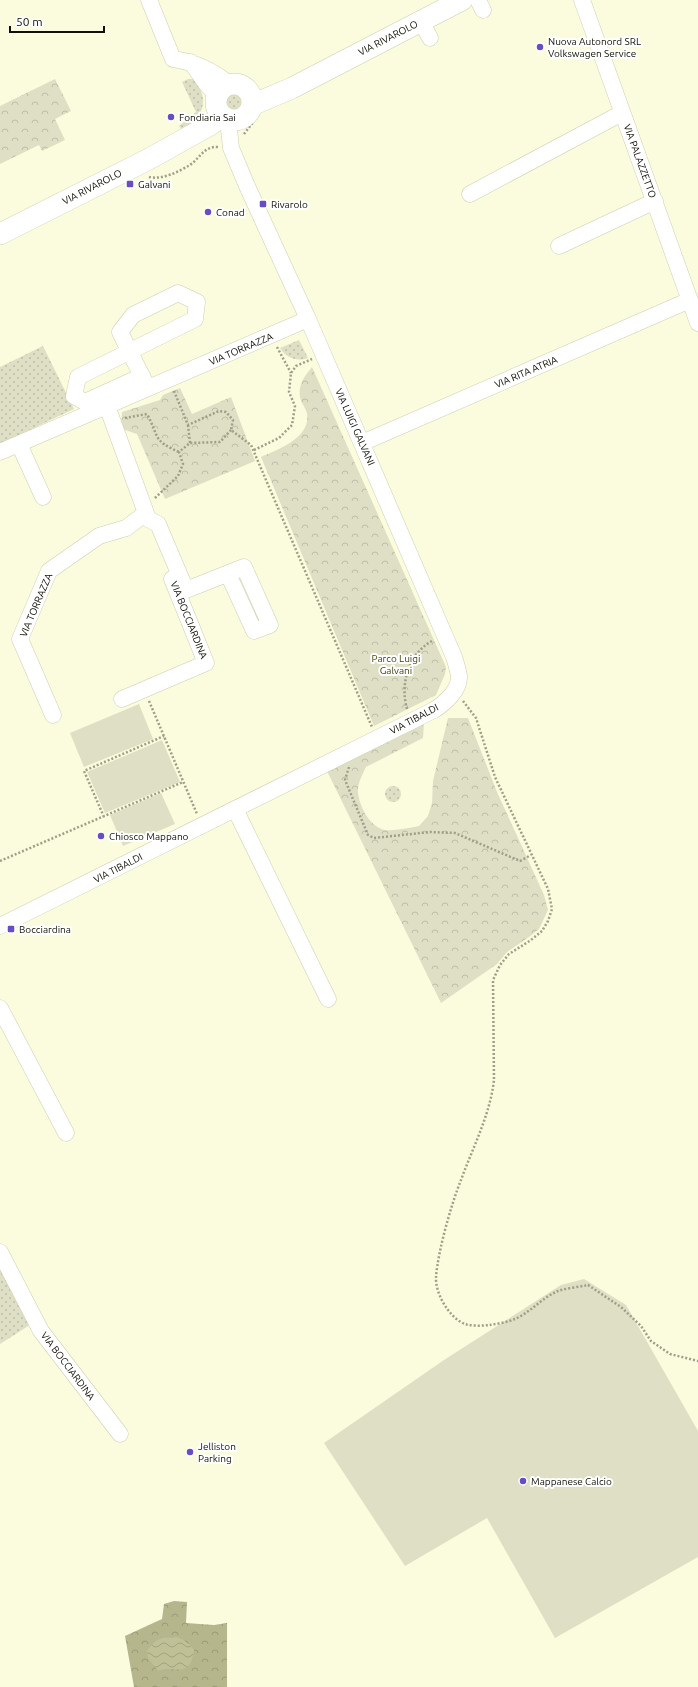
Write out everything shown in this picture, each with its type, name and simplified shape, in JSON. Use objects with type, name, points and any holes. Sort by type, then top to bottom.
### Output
[{"type":"main road","name":"VIA RIVAROLO","points":[[0,234],[147,160],[184,139],[232,105],[292,88],[425,30],[462,0]]},
{"type":"street","points":[[149,0],[173,59],[190,61],[216,73],[232,105]]},
{"type":"street","name":"VIA PALAZZETTO","points":[[582,0],[698,323]]},
{"type":"street","name":"VIA LUIGI GALVANI","points":[[232,105],[231,148],[362,443],[454,657],[459,677],[455,692]]},
{"type":"street","points":[[470,194],[622,113]]},
{"type":"street","points":[[559,246],[655,201]]},
{"type":"street","points":[[130,351],[120,332],[134,315],[178,293],[197,302],[195,319],[130,351],[78,377],[74,396],[85,402],[145,382],[130,351]]},
{"type":"street","name":"VIA RITA ATRIA","points":[[362,443],[690,300]]},
{"type":"street","name":"VIA TORRAZZA","points":[[0,452],[110,414],[145,382],[169,380],[308,320]]},
{"type":"street","points":[[110,414],[146,513],[158,524],[186,590],[228,574]]},
{"type":"street","points":[[20,444],[43,497]]},
{"type":"street","name":"VIA TORRAZZA","points":[[53,715],[20,639],[49,571],[99,536],[126,528],[146,513]]},
{"type":"street","name":"VIA BOCCIARDINA","points":[[122,699],[206,663],[146,513]]},
{"type":"street","name":"VIA TIBALDI","points":[[0,926],[411,721],[442,705],[455,692]]},
{"type":"street","points":[[235,809],[328,999]]},
{"type":"street","points":[[0,1008],[66,1133]]},
{"type":"street","name":"VIA BOCCIARDINA","points":[[0,1252],[32,1311],[41,1332],[120,1434]]},
{"type":"path","points":[[273,335],[291,373]]},
{"type":"path","points":[[254,450],[279,438],[292,425],[295,406],[289,392],[291,373],[296,366],[323,354]]},
{"type":"path","points":[[169,380],[188,425],[190,443]]},
{"type":"path","points":[[179,452],[190,443],[220,442],[231,430],[233,420],[226,412],[219,411],[188,425]]},
{"type":"path","points":[[110,414],[147,414],[155,428],[156,437],[161,444],[179,452],[183,464],[178,476],[146,513]]},
{"type":"path","points":[[231,430],[252,445],[377,738]]},
{"type":"path","points":[[411,721],[404,695],[409,667],[424,645],[444,634]]},
{"type":"path","points":[[144,690],[202,825]]},
{"type":"path","points":[[455,692],[476,718],[495,777],[548,889],[552,909],[542,931],[510,954],[500,965],[493,980],[494,1080],[492,1095],[486,1118],[460,1181],[440,1250],[436,1278],[438,1291],[444,1305],[453,1315],[464,1324],[476,1326],[489,1325],[515,1319],[558,1291],[588,1285],[621,1307],[641,1326],[652,1341],[670,1354],[698,1361]]},
{"type":"path","points":[[104,816],[84,770],[164,736]]},
{"type":"path","points":[[353,750],[355,756],[345,780],[368,835],[374,838],[430,832],[455,833],[520,861],[532,855]]},
{"type":"path","points":[[0,861],[183,782]]},
{"type":"green space","points":[[55,79],[71,111],[55,119],[65,140],[42,151],[39,145],[0,164],[0,106]]},
{"type":"green space","points":[[188,79],[193,79],[199,86],[203,101],[200,114],[196,120],[183,131],[179,126],[196,112],[182,82]]},
{"type":"green space","points":[[234,92],[241,95],[244,102],[241,109],[234,112],[227,109],[224,102],[227,95]]},
{"type":"green space","points":[[299,340],[308,358],[300,360],[289,357],[280,348]]},
{"type":"green space","points":[[43,346],[74,409],[0,444],[0,367]]},
{"type":"green space","name":"Parco Luigi Galvani","points":[[312,367],[446,667],[445,674],[436,695],[374,726],[261,457],[292,442],[304,430],[307,422],[307,414],[301,399],[300,388],[303,380]]},
{"type":"green space","points":[[180,388],[192,414],[231,397],[255,461],[165,499],[137,434],[122,429],[122,412],[160,400],[163,395]]},
{"type":"green space","points":[[139,704],[153,739],[84,767],[70,733]]},
{"type":"green space","points":[[448,718],[468,718],[497,792],[544,895],[548,910],[539,929],[507,952],[497,964],[441,1003],[327,771],[424,723],[423,738],[366,767],[358,788],[358,794],[365,814],[379,828],[393,830],[419,826],[428,816],[432,803],[433,781]]},
{"type":"green space","points":[[162,740],[180,782],[105,813],[87,772]]},
{"type":"green space","points":[[390,786],[396,786],[401,791],[399,800],[396,802],[390,802],[385,797],[385,791]]},
{"type":"green space","points":[[161,793],[175,824],[123,846],[110,815]]},
{"type":"green space","points":[[0,1262],[33,1323],[0,1344]]},
{"type":"green space","name":"Mappanese Calcio","points":[[584,1279],[626,1305],[698,1431],[698,1557],[555,1638],[487,1518],[405,1566],[324,1443],[444,1360],[561,1285]]},
{"type":"green space","points":[[174,1601],[187,1602],[186,1623],[214,1625],[227,1623],[227,1687],[134,1687],[125,1636],[162,1619],[164,1604]]},
{"type":"water","points":[[177,1637],[187,1642],[194,1650],[192,1660],[189,1665],[180,1670],[164,1669],[158,1671],[148,1658],[147,1651],[160,1639]]},
{"type":"place","name":"Nuova Autonord SRL Volkswagen Service","points":[[540,47]]},
{"type":"place","name":"Fondiaria Sai","points":[[171,117]]},
{"type":"place","name":"Galvani","points":[[130,184]]},
{"type":"place","name":"Rivarolo","points":[[263,204]]},
{"type":"place","name":"Conad","points":[[208,212]]},
{"type":"place","name":"Chiosco Mappano","points":[[101,836]]},
{"type":"place","name":"Bocciardina","points":[[11,929]]},
{"type":"place","name":"Jelliston Parking","points":[[190,1452]]},
{"type":"place","name":"Mappanese Calcio","points":[[523,1481]]}]
